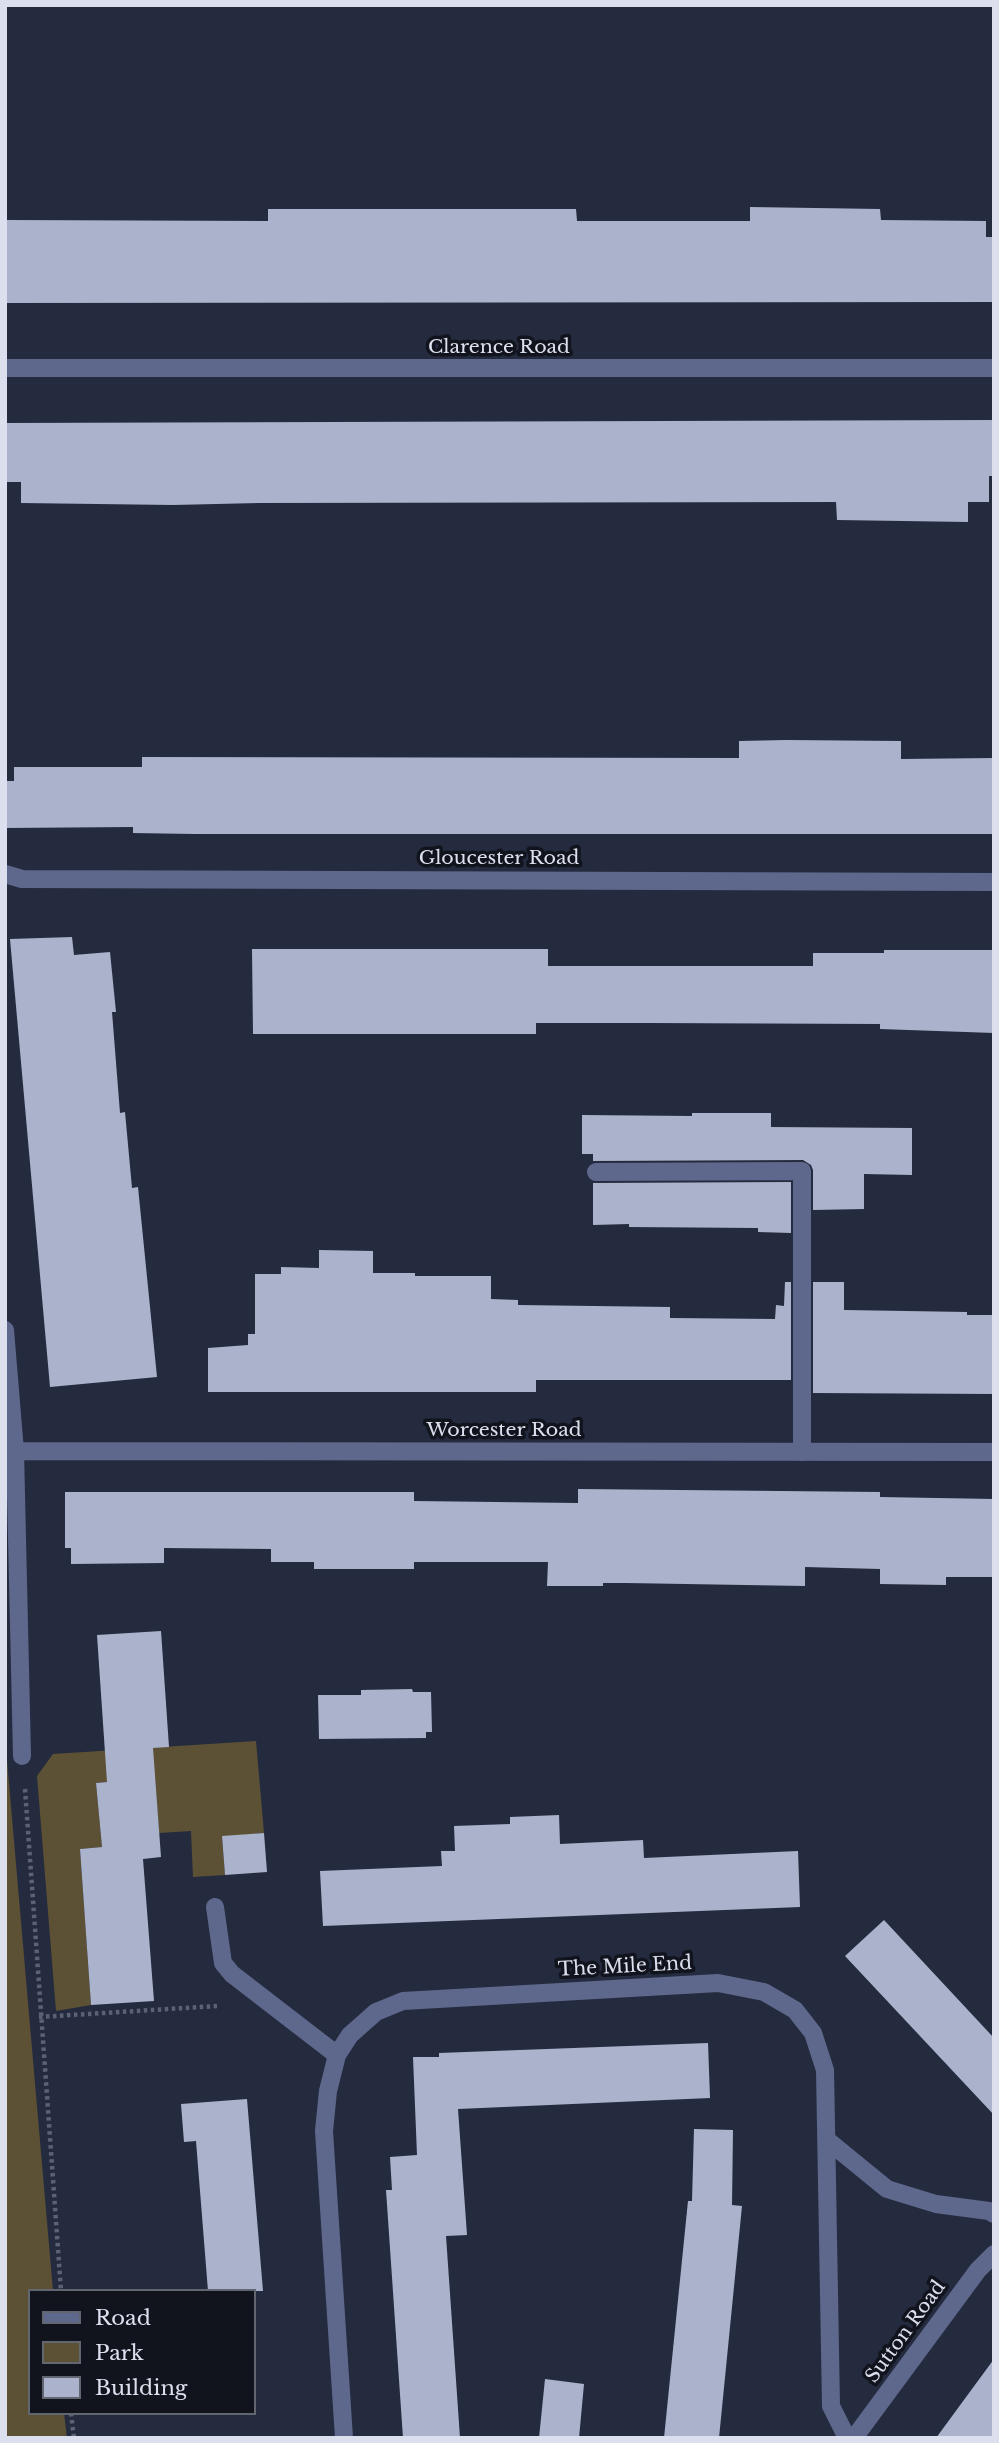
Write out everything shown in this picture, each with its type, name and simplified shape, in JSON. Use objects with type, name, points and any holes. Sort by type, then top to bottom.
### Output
[{"type":"street","name":"Clarence Road","points":[[5,368],[994,368]]},
{"type":"street","name":"Gloucester Road","points":[[5,874],[36,879],[994,883]]},
{"type":"street","points":[[596,1172],[802,1171],[802,1452]]},
{"type":"street","points":[[5,1330],[15,1451],[22,1756]]},
{"type":"street","name":"Worcester Road","points":[[15,1451],[994,1452]]},
{"type":"street","points":[[215,1907],[223,1963],[232,1974],[337,2055]]},
{"type":"street","name":"The Mile End","points":[[344,2438],[324,2131],[328,2091],[337,2055],[350,2035],[376,2012],[403,2001],[718,1983],[764,1992],[795,2010],[813,2033],[825,2070],[831,2406],[847,2438]]},
{"type":"street","points":[[827,2140],[887,2189],[936,2204],[989,2211],[994,2214]]},
{"type":"street","name":"Sutton Road","points":[[854,2438],[978,2270],[994,2254]]},
{"type":"path","points":[[22,1756],[61,2289]]},
{"type":"path","points":[[39,2017],[220,2006],[246,1986]]},
{"type":"path","points":[[71,2415],[74,2438]]},
{"type":"green space","points":[[5,1737],[53,2289],[28,2289],[28,2415],[64,2415],[67,2438],[5,2438]]},
{"type":"green space","points":[[256,1741],[264,1833],[222,1837],[225,1875],[193,1877],[191,1831],[159,1833],[155,1778],[96,1783],[102,1847],[80,1849],[91,2005],[56,2011],[37,1776],[53,1754]]},
{"type":"building","points":[[750,207],[880,209],[881,220],[986,221],[986,237],[994,237],[994,302],[5,303],[5,220],[268,221],[268,209],[576,209],[577,221],[750,221]]},
{"type":"building","points":[[994,420],[994,476],[989,476],[989,502],[968,502],[968,522],[837,520],[836,502],[173,505],[21,503],[21,482],[5,482],[5,423]]},
{"type":"building","points":[[739,741],[901,741],[901,759],[994,758],[994,834],[194,834],[133,833],[133,827],[5,828],[5,781],[14,781],[14,767],[142,767],[142,757],[739,758]]},
{"type":"building","points":[[72,937],[74,955],[110,952],[116,1012],[112,1012],[120,1113],[125,1112],[132,1188],[138,1187],[157,1377],[50,1387],[10,939]]},
{"type":"building","points":[[252,949],[548,949],[548,966],[813,966],[813,953],[994,950],[994,1033],[880,1029],[880,1024],[536,1023],[536,1034],[253,1034]]},
{"type":"building","points":[[692,1113],[771,1113],[771,1127],[912,1128],[912,1175],[864,1174],[864,1209],[813,1210],[813,1170],[811,1165],[803,1160],[593,1161],[593,1154],[582,1154],[582,1115],[692,1116]]},
{"type":"building","points":[[791,1182],[791,1233],[758,1232],[758,1228],[593,1225],[593,1183]]},
{"type":"building","points":[[319,1250],[373,1251],[373,1273],[491,1276],[491,1299],[518,1300],[518,1305],[670,1307],[670,1318],[775,1319],[776,1305],[784,1306],[785,1282],[791,1282],[791,1380],[536,1380],[536,1392],[208,1392],[208,1348],[248,1345],[248,1334],[255,1334],[255,1274],[281,1274],[281,1267],[319,1268]]},
{"type":"building","points":[[813,1282],[844,1282],[844,1310],[994,1315],[994,1394],[813,1393]]},
{"type":"building","points":[[578,1489],[880,1492],[880,1497],[994,1499],[994,1577],[946,1577],[946,1585],[880,1584],[880,1569],[805,1567],[805,1586],[603,1583],[603,1586],[547,1586],[548,1562],[414,1562],[414,1569],[314,1569],[314,1562],[271,1562],[271,1549],[164,1548],[164,1563],[71,1564],[71,1548],[65,1548],[65,1492],[414,1492],[414,1501],[578,1503]]},
{"type":"building","points":[[161,1631],[169,1747],[153,1748],[161,1857],[143,1859],[154,2001],[91,2005],[80,1849],[102,1847],[96,1783],[107,1782],[97,1635]]},
{"type":"building","points":[[412,1689],[413,1692],[431,1692],[432,1732],[426,1732],[426,1738],[319,1739],[318,1695],[361,1695],[361,1690]]},
{"type":"building","points":[[559,1815],[560,1844],[643,1840],[644,1858],[798,1851],[800,1907],[323,1926],[320,1871],[442,1866],[441,1851],[455,1851],[454,1826],[510,1824],[510,1817]]},
{"type":"building","points":[[264,1833],[267,1872],[225,1875],[222,1836]]},
{"type":"building","points":[[884,1920],[994,2038],[994,2115],[845,1956]]},
{"type":"building","points":[[708,2043],[710,2098],[458,2109],[467,2235],[446,2236],[460,2438],[403,2438],[386,2190],[392,2190],[390,2157],[417,2155],[413,2057],[439,2057],[439,2053]]},
{"type":"building","points":[[247,2099],[263,2291],[208,2289],[196,2141],[184,2142],[181,2104]]},
{"type":"building","points":[[694,2129],[733,2130],[732,2205],[742,2206],[719,2438],[664,2438],[688,2201],[692,2201]]},
{"type":"building","points":[[994,2359],[994,2438],[936,2438]]},
{"type":"building","points":[[545,2379],[584,2384],[579,2438],[539,2438]]}]
